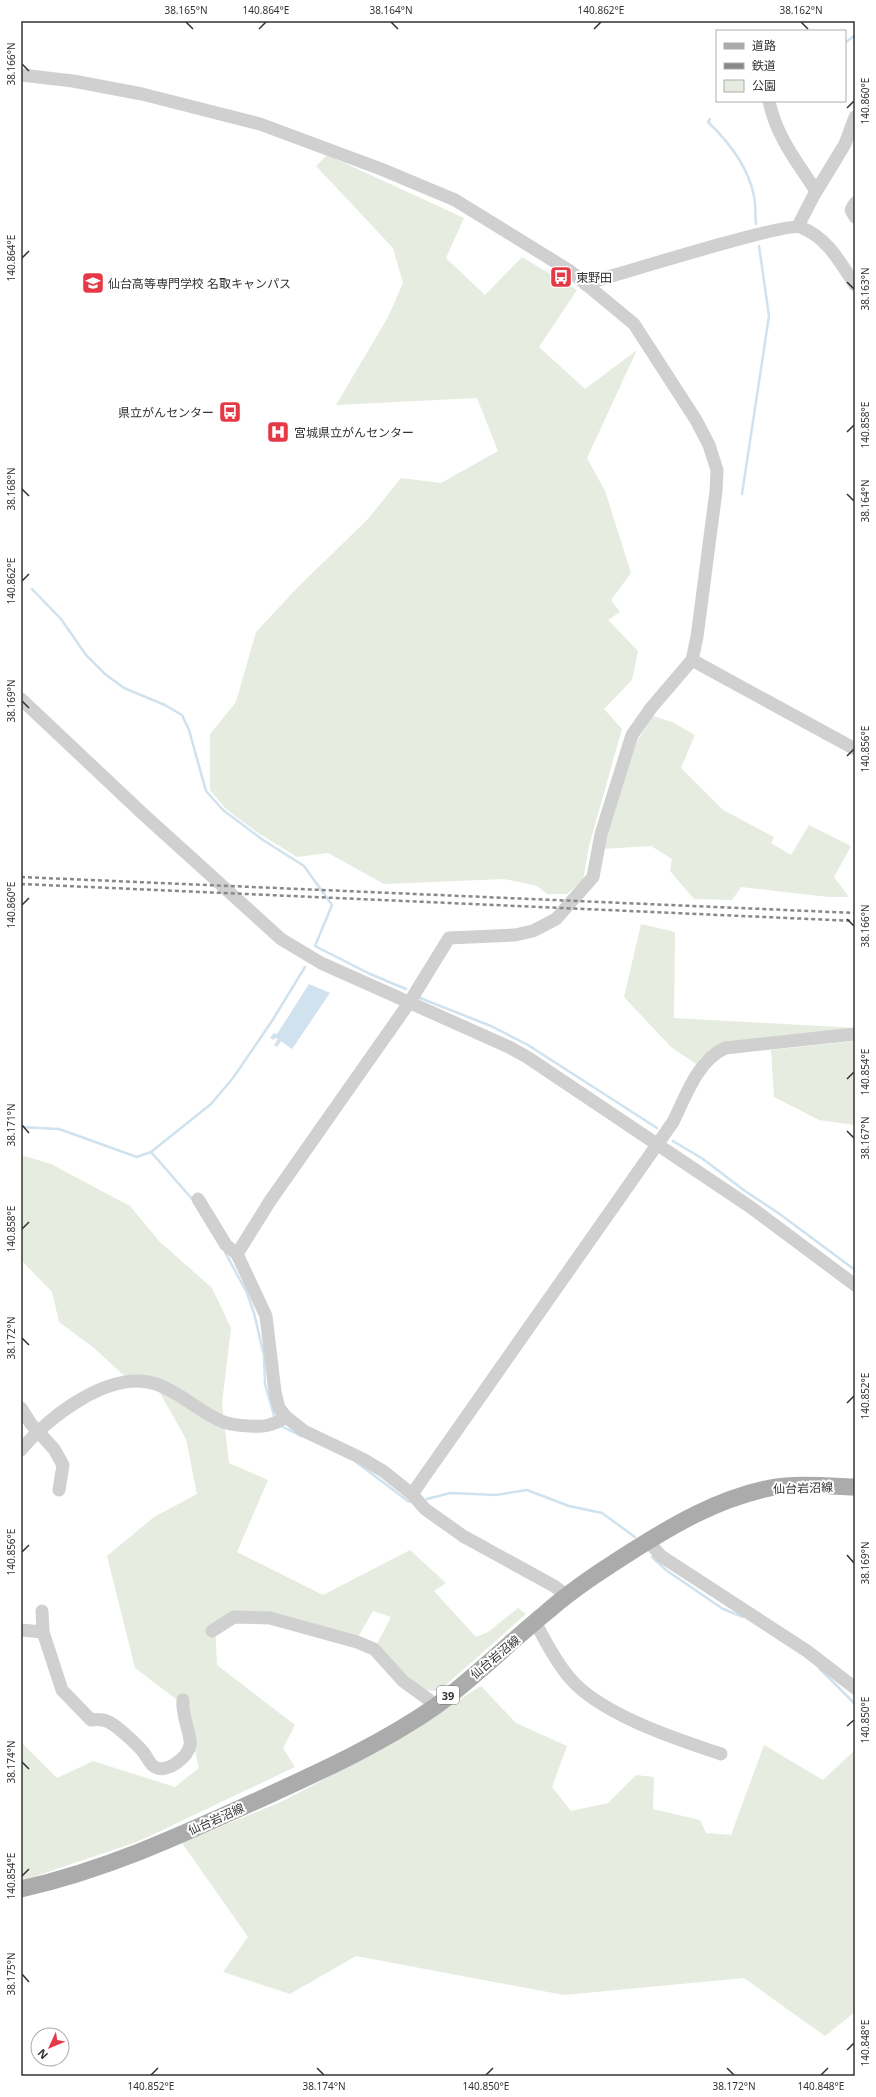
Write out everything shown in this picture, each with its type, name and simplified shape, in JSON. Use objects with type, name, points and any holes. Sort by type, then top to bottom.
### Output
[{"type":"main road","name":"仙台岩沼線","points":[[21,1889],[112,1864],[322,1771],[392,1734],[436,1705],[566,1595],[692,1514],[718,1503],[772,1487],[855,1487]]},
{"type":"street","points":[[21,75],[73,81],[142,94],[260,124],[311,142],[455,200],[570,271],[634,324],[696,420],[709,445],[717,470],[712,524],[697,637],[692,660],[651,708],[632,735],[601,834],[593,877],[556,919],[533,931],[515,935],[449,938],[409,1003],[270,1201],[237,1254]]},
{"type":"street","points":[[769,102],[772,116],[780,137],[816,192]]},
{"type":"street","points":[[798,226],[816,192],[845,144],[855,117]]},
{"type":"street","points":[[855,203],[851,210],[855,217]]},
{"type":"street","points":[[585,284],[752,236],[786,227],[798,226],[818,237],[830,247],[855,285]]},
{"type":"street","points":[[692,660],[855,749]]},
{"type":"street","points":[[21,699],[281,939],[321,963],[509,1047],[657,1144],[783,1230],[855,1285]]},
{"type":"street","points":[[412,1494],[673,1122],[703,1065],[716,1052],[725,1048],[855,1034]]},
{"type":"street","points":[[198,1199],[226,1245],[237,1254],[266,1316],[280,1421]]},
{"type":"street","points":[[21,1450],[37,1431],[66,1408],[102,1389],[120,1383],[141,1381],[156,1384],[178,1394],[218,1420],[232,1425],[265,1427],[280,1421],[363,1459],[383,1471],[412,1494],[425,1509],[463,1536],[554,1586],[566,1595]]},
{"type":"street","points":[[21,1408],[37,1431],[54,1449],[63,1465],[59,1490]]},
{"type":"street","points":[[648,1541],[661,1556],[807,1651],[855,1688]]},
{"type":"street","points":[[42,1611],[42,1632],[62,1690],[91,1720],[100,1719],[116,1727],[143,1752],[154,1767],[160,1769],[174,1765],[182,1760],[188,1752],[190,1743],[182,1710],[183,1700]]},
{"type":"street","points":[[212,1631],[234,1616],[270,1618],[366,1645],[374,1649],[403,1681],[436,1705]]},
{"type":"street","points":[[534,1622],[569,1677],[589,1695],[608,1708],[663,1733],[721,1754]]},
{"type":"street","points":[[21,1630],[42,1632]]},
{"type":"green space","points":[[327,155],[464,218],[446,258],[485,295],[522,257],[577,290],[539,347],[585,389],[637,350],[587,458],[605,491],[631,573],[611,600],[620,612],[608,620],[638,651],[632,680],[604,709],[622,729],[589,846],[583,880],[567,894],[547,894],[537,886],[504,879],[384,884],[328,853],[297,857],[258,833],[226,809],[210,790],[210,734],[236,702],[256,632],[299,586],[368,519],[401,478],[441,483],[498,451],[477,398],[336,405],[388,317],[403,283],[393,248],[316,166]]},
{"type":"green space","points":[[653,716],[672,722],[695,735],[681,768],[723,810],[774,837],[771,843],[791,855],[809,825],[851,846],[834,877],[849,897],[829,897],[741,887],[732,900],[694,899],[670,871],[672,859],[651,846],[602,849],[637,741]]},
{"type":"green space","points":[[641,924],[675,932],[674,1018],[855,1028],[855,1030],[729,1042],[703,1055],[696,1064],[671,1047],[624,997]]},
{"type":"green space","points":[[855,1041],[855,1125],[819,1120],[774,1097],[771,1050]]},
{"type":"green space","points":[[21,1155],[51,1164],[130,1206],[159,1241],[212,1288],[231,1328],[222,1403],[229,1463],[268,1480],[237,1552],[323,1595],[410,1550],[446,1583],[434,1591],[476,1637],[488,1632],[518,1608],[526,1614],[439,1691],[418,1690],[377,1644],[391,1617],[373,1611],[358,1637],[269,1616],[215,1622],[217,1665],[295,1725],[283,1748],[295,1767],[137,1842],[21,1881],[21,1742],[57,1778],[93,1761],[175,1787],[199,1768],[184,1705],[135,1668],[107,1556],[154,1517],[197,1494],[186,1439],[156,1386],[133,1384],[94,1348],[59,1322],[52,1292],[21,1260]]},
{"type":"green space","points":[[481,1686],[516,1723],[567,1746],[552,1787],[571,1811],[608,1803],[636,1775],[654,1777],[653,1809],[700,1820],[706,1833],[731,1835],[764,1745],[823,1780],[855,1750],[855,2012],[825,2036],[744,1978],[564,1995],[356,1956],[290,1994],[223,1972],[248,1937],[182,1843],[283,1801],[383,1748]]},
{"type":"water","points":[[309,984],[330,993],[292,1049],[281,1041],[277,1047],[274,1045],[278,1039],[275,1038],[274,1040],[270,1038],[274,1033],[277,1034]]},
{"type":"waterway","points":[[846,42],[855,35]]},
{"type":"waterway","points":[[710,119],[708,122],[737,155],[747,175],[755,199],[756,224]]},
{"type":"waterway","points":[[742,494],[769,316],[759,246]]},
{"type":"waterway","points":[[32,589],[61,619],[86,655],[105,674],[124,688],[165,705],[182,715],[189,730],[206,791],[223,810],[263,840],[304,866],[332,905],[315,946],[370,974],[406,989]]},
{"type":"waterway","points":[[21,1127],[59,1129],[137,1157],[151,1152],[211,1104],[233,1078],[272,1021],[305,967]]},
{"type":"waterway","points":[[420,998],[491,1026],[528,1045],[657,1128]]},
{"type":"waterway","points":[[673,1141],[703,1159],[855,1270]]},
{"type":"waterway","points":[[151,1152],[193,1200]]},
{"type":"waterway","points":[[225,1252],[247,1293],[254,1313],[264,1356],[265,1384],[275,1419]]},
{"type":"waterway","points":[[279,1425],[301,1436]]},
{"type":"waterway","points":[[356,1462],[408,1501],[412,1502]]},
{"type":"waterway","points":[[427,1499],[450,1493],[496,1495],[527,1490],[569,1506],[602,1513],[635,1537]]},
{"type":"waterway","points":[[652,1557],[666,1570],[723,1609],[743,1617]]},
{"type":"waterway","points":[[819,1668],[855,1704]]},
{"type":"railway","points":[[21,877],[855,913]]},
{"type":"railway","points":[[21,884],[855,921]]},
{"type":"place","name":"東野田","points":[[561,277]]},
{"type":"place","name":"仙台高等専門学校 名取キャンパス","points":[[93,283]]},
{"type":"place","name":"県立がんセンター","points":[[230,412]]},
{"type":"place","name":"宮城県立がんセンター","points":[[278,432]]}]
